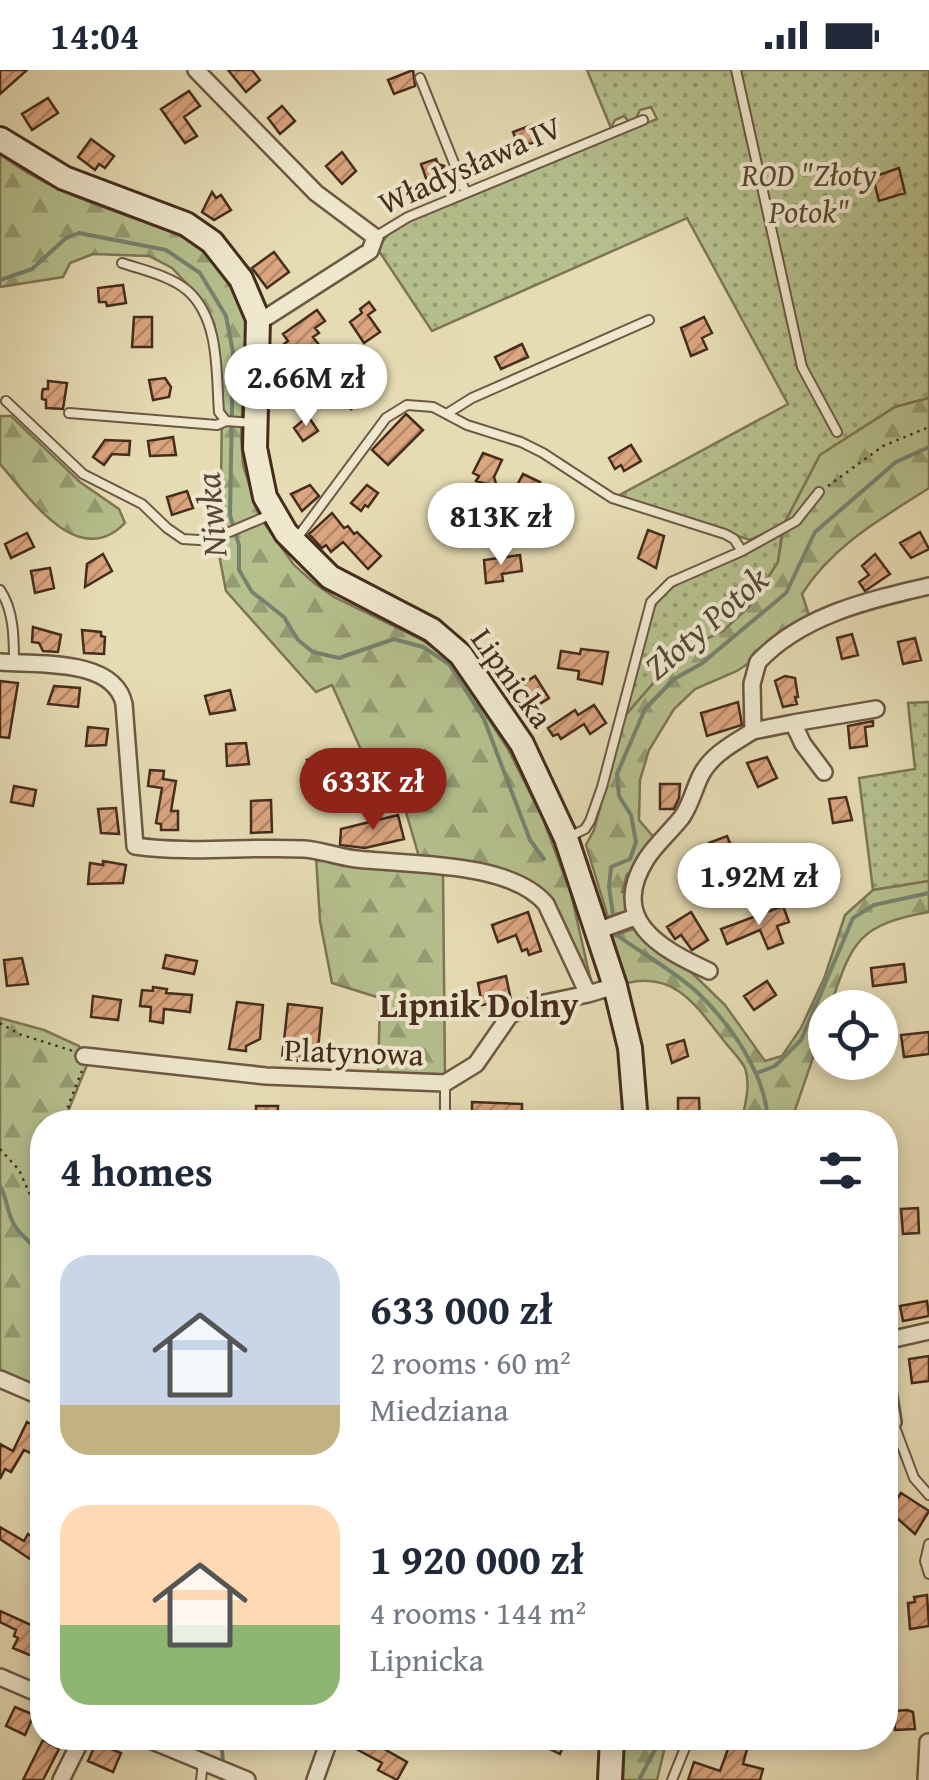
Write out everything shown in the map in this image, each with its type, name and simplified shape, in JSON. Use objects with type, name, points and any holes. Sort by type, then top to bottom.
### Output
[{"type":"street","name":"Władysława IV","points":[[196,70],[286,164],[336,210],[374,237],[370,251],[258,319]]},
{"type":"street","name":"Lipnicka","points":[[0,139],[64,178],[171,216],[200,232],[241,279],[258,319],[251,422],[258,474],[273,514],[292,542],[342,585],[432,630],[461,654],[522,744],[603,929],[630,1048],[635,1110]]},
{"type":"street","points":[[753,730],[752,684],[755,667],[762,658],[830,614],[872,599],[929,586]]},
{"type":"street","points":[[7,663],[98,674],[116,684],[124,704],[135,846],[306,849],[351,859],[467,871],[526,886],[546,904],[588,994]]},
{"type":"street","points":[[631,919],[634,888],[648,857],[684,813],[710,761],[753,730],[876,709]]},
{"type":"street","points":[[793,723],[824,772]]},
{"type":"street","points":[[603,929],[631,919]]},
{"type":"street","points":[[631,919],[661,944],[708,971]]},
{"type":"street","name":"Platynowa","points":[[84,1056],[266,1076],[445,1083],[476,1064],[510,1015],[615,986]]},
{"type":"street","points":[[898,1338],[929,1331]]},
{"type":"street","points":[[0,1380],[30,1392]]},
{"type":"street","points":[[0,1677],[30,1690]]},
{"type":"street","points":[[926,1780],[928,1742]]},
{"type":"street","points":[[61,1780],[76,1750]]},
{"type":"street","points":[[174,1750],[246,1780]]},
{"type":"street","points":[[315,1780],[326,1750]]},
{"type":"street","points":[[610,1780],[611,1750]]},
{"type":"lane","points":[[736,70],[802,367],[837,432]]},
{"type":"lane","points":[[420,78],[466,193]]},
{"type":"lane","name":"Władysława IV","points":[[374,237],[408,217],[643,120]]},
{"type":"lane","points":[[122,263],[186,289],[200,306],[212,336],[219,412],[226,421]]},
{"type":"lane","points":[[448,413],[472,398],[649,320]]},
{"type":"lane","points":[[6,402],[82,474],[142,504],[166,528],[183,538],[220,536],[273,514]]},
{"type":"lane","points":[[292,542],[306,529],[394,410],[416,403],[448,413],[467,425],[522,442],[612,498],[645,512],[725,534],[742,551]]},
{"type":"lane","points":[[68,413],[217,425],[226,421],[251,422]]},
{"type":"lane","points":[[566,838],[585,828],[602,787],[651,602],[672,582],[742,551],[796,520],[819,492]]},
{"type":"lane","points":[[0,590],[12,626],[7,663]]},
{"type":"lane","points":[[445,1083],[446,1110]]},
{"type":"lane","points":[[898,1435],[914,1478],[929,1495]]},
{"type":"lane","points":[[929,1544],[929,1574]]},
{"type":"lane","points":[[672,1780],[684,1750]]},
{"type":"lane","points":[[201,1780],[203,1762]]},
{"type":"path","points":[[819,492],[882,446],[929,427]]},
{"type":"path","points":[[0,1023],[19,1034],[84,1056],[70,1110]]},
{"type":"path","points":[[0,1149],[19,1170],[30,1194]]},
{"type":"green space","name":"ROD \"Złoty Potok\"","points":[[587,70],[929,70],[929,398],[895,407],[820,455],[784,524],[750,540],[616,497],[788,404],[687,218],[432,331],[377,248],[410,219],[657,119],[651,107],[640,110],[635,120],[629,122],[624,116],[615,120],[611,128]]},
{"type":"green space","points":[[0,154],[66,192],[186,238],[225,276],[239,300],[246,326],[243,465],[259,516],[294,565],[314,583],[334,597],[422,640],[442,653],[458,672],[508,749],[543,819],[571,894],[590,977],[559,912],[535,884],[487,868],[420,860],[401,795],[384,801],[332,685],[316,692],[226,591],[220,560],[222,408],[218,347],[214,323],[202,300],[172,268],[149,256],[93,254],[70,263],[63,277],[0,287]]},
{"type":"green space","points":[[929,398],[929,488],[859,534],[828,561],[802,594],[811,621],[737,671],[695,689],[674,709],[649,750],[640,780],[639,820],[657,841],[635,873],[627,874],[622,892],[628,893],[628,907],[621,917],[619,913],[608,917],[586,845],[594,830],[625,716],[669,665],[723,631],[749,607],[778,562],[784,524],[820,455],[895,407]]},
{"type":"green space","points":[[0,416],[11,416],[80,482],[119,509],[125,523],[107,536],[90,539],[56,524],[0,464]]},
{"type":"green space","points":[[782,532],[778,562],[749,607],[723,631],[669,665],[625,716],[648,612],[664,590]]},
{"type":"green space","points":[[929,702],[929,881],[873,890],[859,778],[915,769],[908,703]]},
{"type":"green space","points":[[316,857],[351,865],[443,874],[445,1078],[378,1076],[380,998],[332,983],[320,921]]},
{"type":"green space","points":[[929,881],[929,912],[871,931],[852,952],[836,990],[819,990],[845,915],[873,890]]},
{"type":"green space","points":[[636,928],[689,970],[725,1005],[765,1061],[782,1056],[808,1013],[808,1072],[795,1110],[744,1110],[747,1075],[743,1064],[682,994],[658,982],[627,983],[612,936]]},
{"type":"green space","points":[[0,1018],[44,1030],[79,1046],[87,1065],[69,1110],[30,1110],[30,1385],[0,1374]]},
{"type":"green space","points":[[624,1750],[664,1750],[657,1780],[623,1780]]},
{"type":"building","points":[[0,70],[27,70],[0,94]]},
{"type":"building","points":[[228,70],[252,70],[260,80],[246,92]]},
{"type":"building","points":[[413,70],[415,86],[394,94],[388,80]]},
{"type":"building","points":[[189,91],[200,106],[184,117],[197,136],[185,143],[161,109]]},
{"type":"building","points":[[48,98],[58,113],[32,130],[22,114]]},
{"type":"building","points":[[282,106],[295,121],[280,134],[268,118]]},
{"type":"building","points":[[534,124],[540,140],[519,148],[513,132]]},
{"type":"building","points":[[91,139],[114,156],[105,168],[99,164],[95,170],[78,157]]},
{"type":"building","points":[[342,152],[356,171],[342,184],[326,166]]},
{"type":"building","points":[[436,159],[444,166],[444,178],[428,184],[421,164]]},
{"type":"building","points":[[899,168],[905,193],[879,201],[873,177]]},
{"type":"building","points":[[212,192],[216,198],[221,195],[231,210],[214,220],[202,212]]},
{"type":"building","points":[[274,252],[289,272],[267,288],[252,268]]},
{"type":"building","points":[[123,285],[126,303],[107,306],[106,302],[99,302],[98,288]]},
{"type":"building","points":[[369,302],[375,310],[368,315],[380,332],[364,343],[350,322]]},
{"type":"building","points":[[317,310],[325,321],[315,328],[319,333],[313,337],[319,345],[303,355],[298,348],[290,353],[283,334]]},
{"type":"building","points":[[134,317],[152,317],[152,347],[132,347]]},
{"type":"building","points":[[704,317],[712,333],[702,338],[707,349],[691,356],[681,328]]},
{"type":"building","points":[[522,344],[528,357],[501,369],[495,357]]},
{"type":"building","points":[[165,378],[171,387],[169,397],[153,400],[149,380]]},
{"type":"building","points":[[48,381],[67,383],[63,409],[46,408],[42,394],[43,389],[48,389]]},
{"type":"building","points":[[364,382],[372,396],[351,409],[342,396]]},
{"type":"building","points":[[406,414],[423,430],[388,465],[372,450]]},
{"type":"building","points":[[308,416],[318,431],[303,441],[294,428]]},
{"type":"building","points":[[173,437],[176,455],[150,456],[148,441]]},
{"type":"building","points":[[105,440],[130,441],[129,455],[112,454],[104,465],[93,457]]},
{"type":"building","points":[[631,445],[641,461],[624,471],[621,465],[615,469],[609,458]]},
{"type":"building","points":[[483,453],[502,460],[494,477],[497,487],[476,481],[479,476],[473,473]]},
{"type":"building","points":[[523,474],[540,482],[532,497],[526,494],[523,500],[512,495]]},
{"type":"building","points":[[310,485],[319,496],[302,511],[291,494]]},
{"type":"building","points":[[367,485],[378,493],[361,511],[351,503]]},
{"type":"building","points":[[187,491],[193,508],[172,515],[167,497]]},
{"type":"building","points":[[552,502],[572,510],[566,526],[546,518]]},
{"type":"building","points":[[332,513],[344,528],[348,526],[354,534],[357,532],[381,556],[368,569],[343,542],[331,552],[309,534]]},
{"type":"building","points":[[648,530],[664,536],[656,568],[638,558]]},
{"type":"building","points":[[920,532],[929,549],[911,558],[900,543]]},
{"type":"building","points":[[27,533],[34,547],[11,558],[5,544]]},
{"type":"building","points":[[103,554],[112,571],[85,587],[87,564]]},
{"type":"building","points":[[875,554],[890,574],[865,591],[859,582],[869,575],[862,566]]},
{"type":"building","points":[[520,555],[522,571],[502,574],[503,581],[486,583],[484,560]]},
{"type":"building","points":[[50,568],[54,588],[35,593],[31,571]]},
{"type":"building","points":[[33,627],[61,635],[58,652],[43,651],[39,643],[32,642]]},
{"type":"building","points":[[82,630],[101,632],[105,637],[104,654],[84,653]]},
{"type":"building","points":[[852,634],[858,655],[842,659],[837,638]]},
{"type":"building","points":[[915,638],[921,660],[903,664],[898,642]]},
{"type":"building","points":[[581,649],[608,652],[602,684],[578,679],[579,671],[558,668],[561,651],[580,654]]},
{"type":"building","points":[[535,676],[549,698],[532,709],[518,687]]},
{"type":"building","points":[[785,676],[795,678],[798,697],[797,704],[783,707],[775,681]]},
{"type":"building","points":[[0,681],[18,683],[9,738],[0,737]]},
{"type":"building","points":[[54,686],[80,688],[78,707],[48,704]]},
{"type":"building","points":[[230,690],[235,710],[210,714],[205,696]]},
{"type":"building","points":[[738,702],[742,725],[707,736],[701,713]]},
{"type":"building","points":[[594,705],[606,723],[590,734],[584,724],[561,739],[548,728],[575,710],[578,715]]},
{"type":"building","points":[[873,721],[873,726],[865,727],[867,746],[850,748],[848,726]]},
{"type":"building","points":[[88,727],[108,729],[106,745],[86,746]]},
{"type":"building","points":[[246,743],[249,764],[227,766],[226,744]]},
{"type":"building","points":[[332,754],[338,776],[313,783],[307,760]]},
{"type":"building","points":[[767,757],[777,778],[758,787],[747,763]]},
{"type":"building","points":[[150,770],[164,771],[163,779],[176,781],[171,811],[178,811],[178,830],[161,830],[161,824],[156,823],[162,788],[148,786]]},
{"type":"building","points":[[660,784],[680,784],[674,809],[660,809]]},
{"type":"building","points":[[14,786],[36,790],[33,806],[11,802]]},
{"type":"building","points":[[846,797],[852,820],[833,823],[829,799]]},
{"type":"building","points":[[271,800],[272,832],[251,833],[251,801]]},
{"type":"building","points":[[116,808],[119,834],[101,833],[98,809]]},
{"type":"building","points":[[398,815],[404,839],[365,848],[340,845],[341,829]]},
{"type":"building","points":[[727,836],[735,855],[716,862],[709,843]]},
{"type":"building","points":[[103,861],[126,865],[123,883],[88,884],[90,863],[103,865]]},
{"type":"building","points":[[745,873],[750,887],[720,897],[716,885]]},
{"type":"building","points":[[783,906],[789,922],[777,926],[783,943],[768,949],[760,930],[727,944],[721,929]]},
{"type":"building","points":[[528,912],[541,951],[529,955],[527,949],[522,951],[516,935],[498,942],[492,925]]},
{"type":"building","points":[[691,912],[708,940],[692,950],[681,935],[675,939],[667,927]]},
{"type":"building","points":[[166,955],[197,961],[194,974],[163,968]]},
{"type":"building","points":[[22,958],[28,984],[7,986],[4,960]]},
{"type":"building","points":[[904,964],[906,982],[873,986],[871,968]]},
{"type":"building","points":[[506,976],[511,1000],[482,1005],[478,983]]},
{"type":"building","points":[[767,981],[776,995],[754,1010],[744,996]]},
{"type":"building","points":[[153,987],[167,989],[166,993],[192,995],[190,1012],[164,1009],[163,1023],[150,1021],[151,1007],[140,1006],[142,990],[153,991]]},
{"type":"building","points":[[93,996],[121,1000],[118,1020],[91,1017]]},
{"type":"building","points":[[237,1002],[263,1005],[260,1039],[246,1046],[246,1051],[229,1049]]},
{"type":"building","points":[[288,1004],[322,1008],[318,1049],[302,1047],[300,1061],[282,1059]]},
{"type":"building","points":[[929,1032],[929,1054],[904,1057],[901,1035]]},
{"type":"building","points":[[684,1040],[688,1056],[672,1063],[667,1045]]},
{"type":"building","points":[[678,1098],[699,1098],[700,1110],[678,1110]]},
{"type":"building","points":[[472,1102],[522,1104],[522,1110],[472,1110]]},
{"type":"building","points":[[256,1106],[278,1106],[278,1110],[256,1110]]},
{"type":"building","points":[[918,1208],[919,1233],[903,1234],[901,1209]]},
{"type":"building","points":[[927,1301],[929,1316],[903,1321],[900,1306]]},
{"type":"building","points":[[929,1356],[929,1381],[912,1383],[909,1359]]},
{"type":"building","points":[[27,1422],[30,1424],[30,1453],[24,1450],[11,1472],[5,1469],[0,1479],[0,1444],[13,1451]]},
{"type":"building","points":[[901,1493],[929,1511],[915,1534],[898,1519]]},
{"type":"building","points":[[0,1527],[24,1541],[28,1534],[30,1559],[0,1539]]},
{"type":"building","points":[[927,1595],[929,1626],[910,1629],[908,1603],[915,1602],[914,1597]]},
{"type":"building","points":[[0,1611],[30,1625],[30,1655],[13,1648],[18,1638],[14,1636],[16,1630],[0,1622]]},
{"type":"building","points":[[15,1707],[30,1713],[25,1735],[6,1726]]},
{"type":"building","points":[[898,1711],[913,1712],[915,1729],[898,1730]]},
{"type":"building","points":[[38,1750],[58,1750],[43,1780],[23,1780]]},
{"type":"building","points":[[93,1750],[121,1753],[113,1772],[88,1761]]},
{"type":"building","points":[[358,1750],[386,1750],[407,1762],[397,1780],[378,1770],[382,1763]]},
{"type":"building","points":[[728,1750],[747,1750],[743,1764],[763,1769],[760,1780],[688,1780],[694,1762],[720,1771]]},
{"type":"waterway","name":"Niwka","points":[[0,280],[32,269],[66,238],[79,233],[166,250],[200,273],[226,316],[233,352],[230,515],[239,545],[239,570],[252,592],[284,617],[298,640],[313,652],[339,658],[394,639],[423,647],[449,664],[484,719],[530,840],[544,859]]},
{"type":"waterway","name":"Złoty Potok","points":[[614,921],[609,887],[611,867],[630,859],[636,842],[631,815],[619,796],[617,774],[645,709],[674,679],[701,664],[786,593],[815,532],[896,462],[929,447]]},
{"type":"waterway","points":[[757,1073],[775,1066],[801,1040],[853,918],[874,905],[929,893]]},
{"type":"waterway","name":"Niwka","points":[[614,933],[668,969],[711,1006],[745,1052],[767,1110]]},
{"type":"waterway","points":[[0,1186],[15,1226],[30,1242]]},
{"type":"waterway","points":[[222,1750],[223,1762]]},
{"type":"waterway","name":"Niwka","points":[[639,1780],[655,1750]]},
{"type":"district","name":"Lipnik Dolny","points":[[479,1005]]}]
